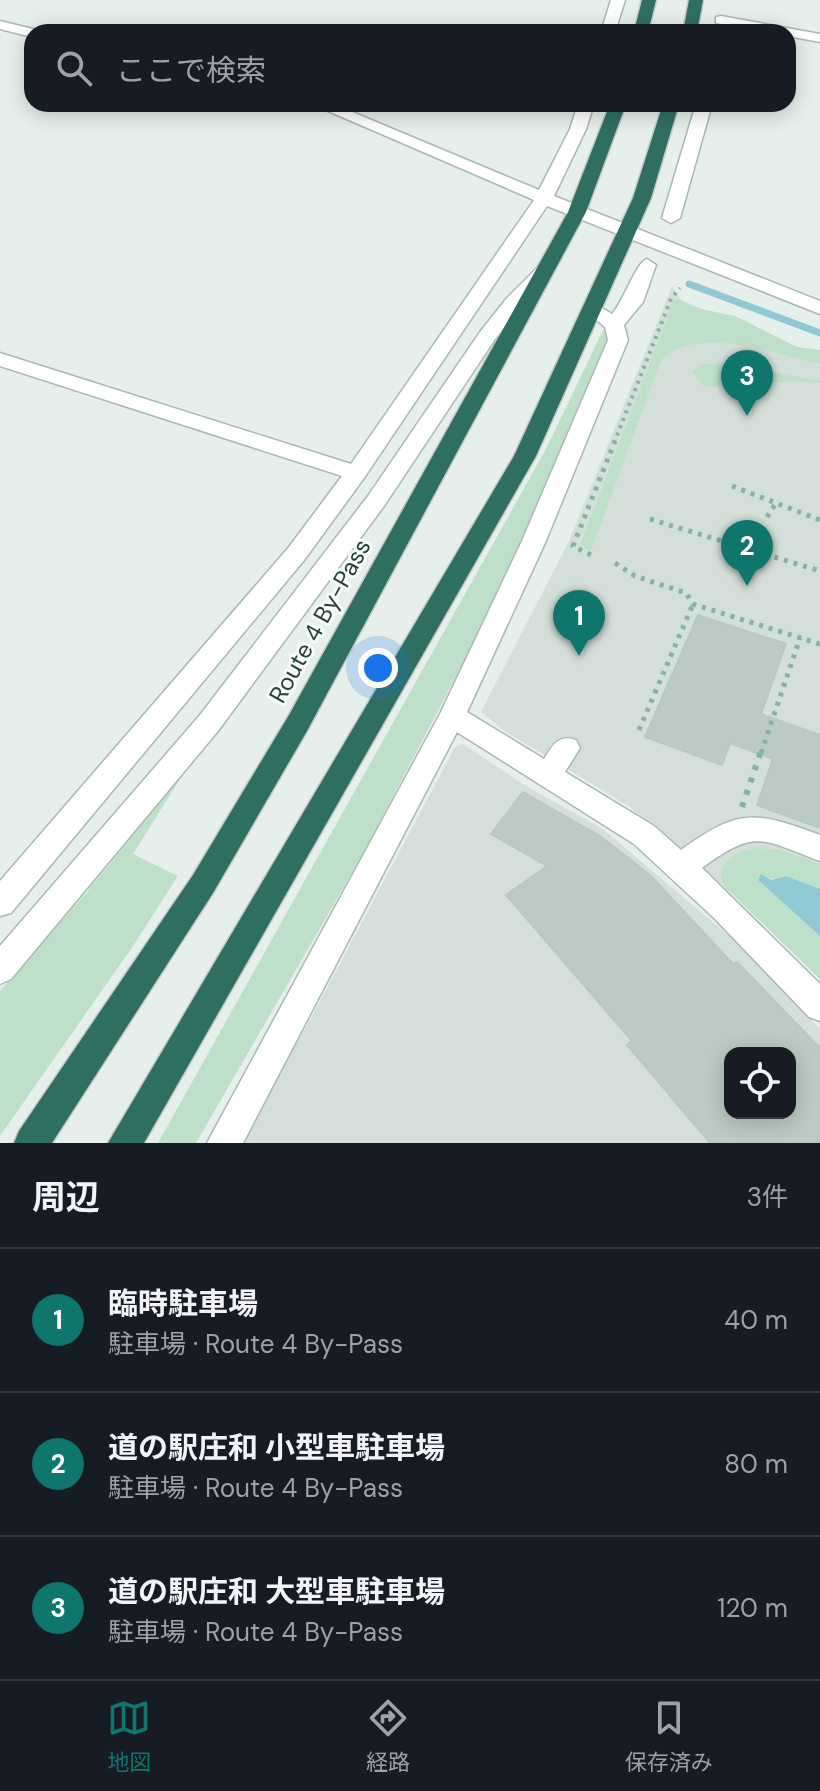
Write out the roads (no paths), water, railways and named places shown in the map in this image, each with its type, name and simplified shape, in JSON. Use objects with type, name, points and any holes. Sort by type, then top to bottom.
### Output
[{"type":"highway","points":[[643,24],[649,0]]},
{"type":"highway","points":[[692,24],[696,0]]},
{"type":"highway","name":"Route 4 By-Pass","points":[[31,1143],[203,884],[290,736],[577,212],[615,112]]},
{"type":"highway","points":[[125,1143],[604,317],[627,232],[642,198],[669,112]]},
{"type":"street","points":[[610,24],[618,0]]},
{"type":"street","points":[[719,24],[723,0]]},
{"type":"street","points":[[0,25],[24,31]]},
{"type":"street","points":[[796,34],[820,38]]},
{"type":"street","points":[[340,112],[577,212],[820,308]]},
{"type":"street","points":[[0,903],[297,553],[356,473],[544,198],[583,112]]},
{"type":"street","points":[[671,218],[702,112]]},
{"type":"street","points":[[578,129],[606,140]]},
{"type":"street","points":[[224,1143],[255,1091],[452,716],[533,543],[618,340],[604,317],[633,302],[647,265]]},
{"type":"street","points":[[0,969],[209,723],[376,501],[487,336],[514,302],[544,272]]},
{"type":"street","points":[[0,359],[356,473]]},
{"type":"street","points":[[452,716],[644,835],[725,908],[820,1006]]},
{"type":"street","points":[[549,774],[566,748]]},
{"type":"street","points":[[680,868],[726,834],[741,828],[764,827],[820,848]]},
{"type":"water","points":[[761,874],[771,880],[786,876],[820,889],[820,936],[758,880]]},
{"type":"waterway","points":[[689,284],[820,333]]},
{"type":"place","name":"道の駅庄和 大型車駐車場","points":[[747,416]]},
{"type":"place","name":"道の駅庄和 小型車駐車場","points":[[747,586]]},
{"type":"place","name":"臨時駐車場","points":[[579,656]]}]
